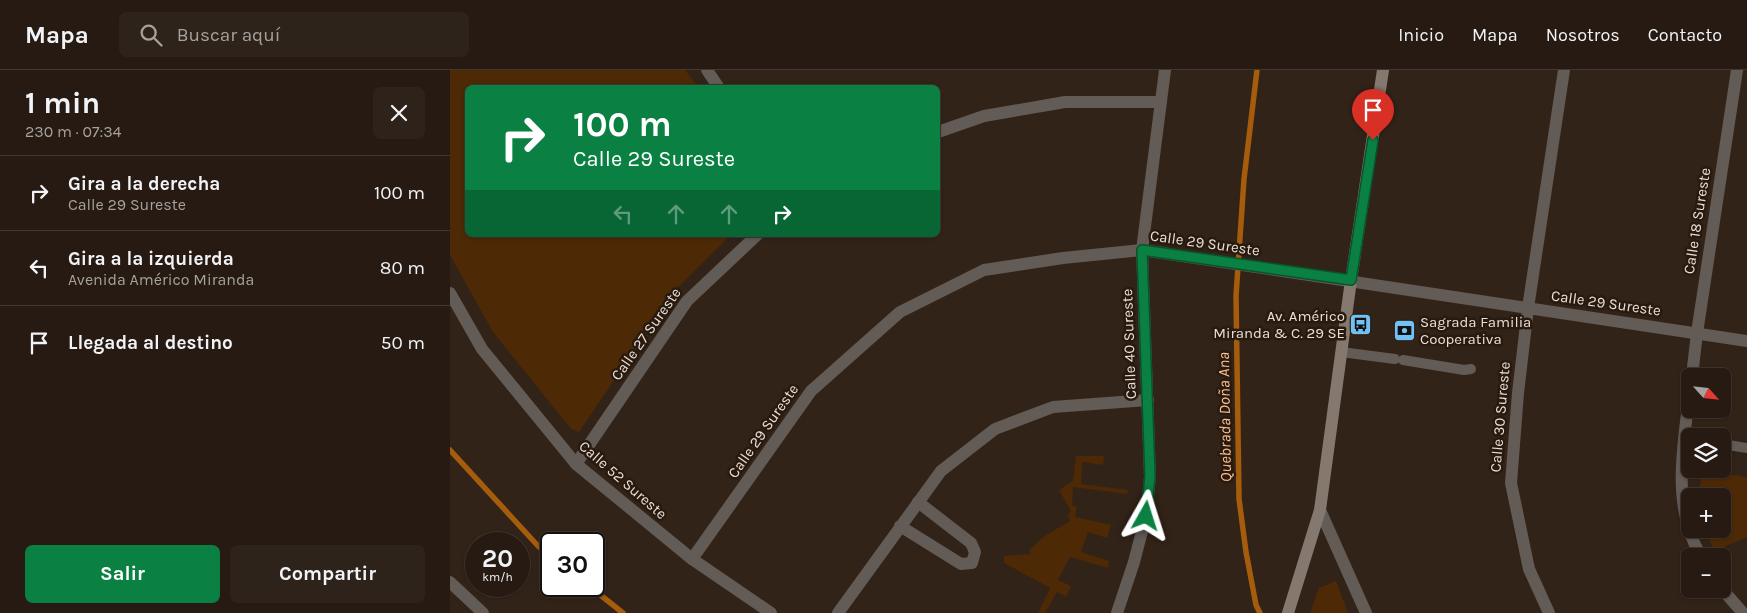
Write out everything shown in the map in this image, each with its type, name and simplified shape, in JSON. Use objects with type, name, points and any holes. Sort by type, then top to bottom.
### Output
[{"type":"street","name":"Calle 40 Sureste","points":[[1116,613],[1134,562],[1146,516],[1150,476],[1142,250],[1165,70]]},
{"type":"street","points":[[1288,613],[1320,510],[1351,280],[1383,70]]},
{"type":"street","name":"Calle 30 Sureste","points":[[1549,613],[1529,569],[1511,483],[1518,393],[1528,308],[1564,70]]},
{"type":"street","name":"Calle 18 Sureste","points":[[1693,368],[1696,333],[1737,70]]},
{"type":"street","points":[[713,72],[718,85]]},
{"type":"street","points":[[940,131],[984,116],[1065,102],[1162,102]]},
{"type":"street","name":"Calle 27 Sureste","points":[[576,464],[687,301],[755,237]]},
{"type":"street","name":"Calle 29 Sureste","points":[[692,559],[811,391],[900,312],[984,270],[1063,258],[1142,250],[1747,341]]},
{"type":"street","name":"Calle 52 Sureste","points":[[450,293],[482,349],[576,464],[692,559],[771,613]]},
{"type":"street","points":[[838,613],[941,471],[995,429],[1054,407],[1148,400]]},
{"type":"street","points":[[1681,478],[1686,519],[1692,542],[1696,548]]},
{"type":"street","points":[[900,526],[961,564],[972,563],[975,552],[971,543],[918,502]]},
{"type":"street","points":[[1320,510],[1366,613]]},
{"type":"street","points":[[450,582],[484,613]]},
{"type":"street","points":[[1730,598],[1743,613]]},
{"type":"lane","points":[[1341,352],[1464,370],[1471,369]]},
{"type":"lane","points":[[1731,445],[1747,448]]},
{"type":"shaded area","points":[[450,70],[685,70],[696,85],[465,85],[465,237],[729,237],[676,289],[579,432],[571,429],[493,332],[450,255]]},
{"type":"shaded area","points":[[1076,456],[1104,456],[1103,465],[1082,462],[1081,484],[1128,490],[1127,494],[1073,487],[1072,505],[1077,507],[1075,517],[1111,525],[1107,538],[1088,532],[1081,552],[1109,561],[1108,568],[1070,557],[1058,580],[1071,586],[1066,597],[1057,592],[1045,613],[1038,613],[1050,588],[1004,563],[1004,556],[1031,554],[1029,550],[1046,535],[1070,521],[1068,515],[1071,511],[1059,490],[1073,481]]},
{"type":"shaded area","points":[[1731,475],[1747,477],[1747,537],[1721,548],[1713,548],[1709,538],[1731,538],[1731,488],[1700,488],[1701,478],[1731,478]]},
{"type":"shaded area","points":[[1336,581],[1348,613],[1310,613],[1319,588]]},
{"type":"waterway","name":"Quebrada Doña Ana","points":[[1257,70],[1244,179],[1236,296],[1239,499],[1246,552],[1256,605],[1260,613]]},
{"type":"waterway","points":[[450,450],[540,548]]},
{"type":"waterway","points":[[603,597],[623,613]]},
{"type":"place","name":"Av. Américo Miranda & C. 29 SE","points":[[1361,325]]},
{"type":"place","name":"Sagrada Familia Cooperativa","points":[[1404,331]]},
{"type":"route","points":[[1146,516],[1150,476],[1142,250],[1351,280],[1373,140]]}]
